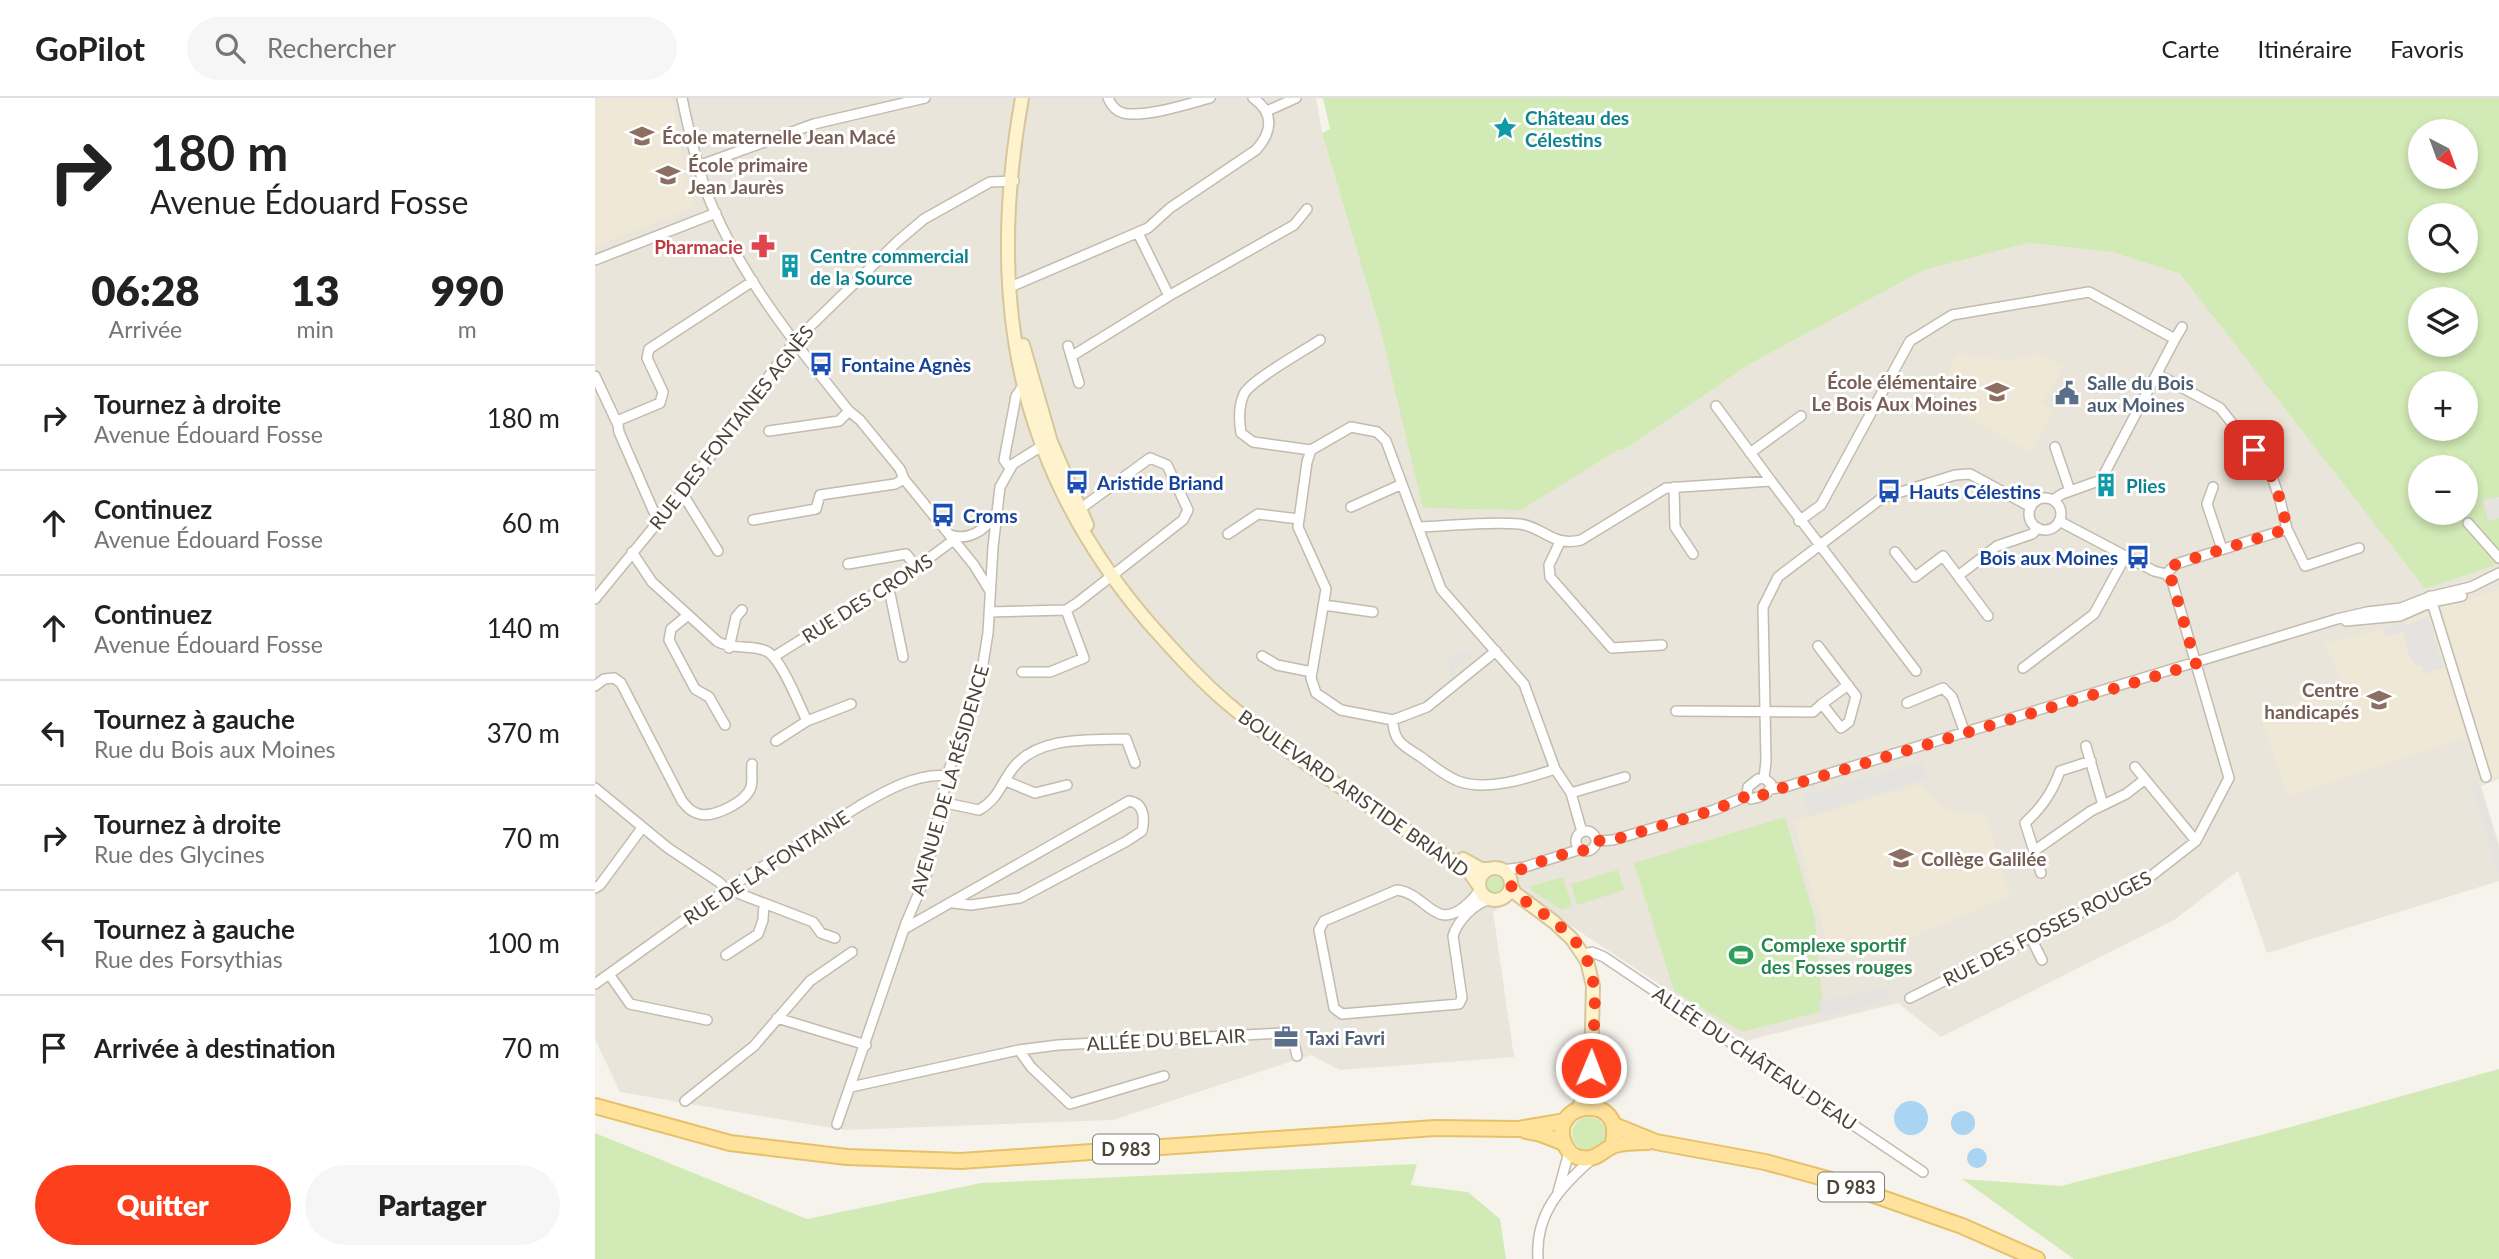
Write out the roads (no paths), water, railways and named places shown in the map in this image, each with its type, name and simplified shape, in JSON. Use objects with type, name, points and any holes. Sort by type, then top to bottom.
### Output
[{"type":"main road","name":"BOULEVARD ARISTIDE BRIAND","points":[[1022,98],[1013,181],[1011,287],[1019,391],[1113,573],[1182,653],[1227,696],[1314,762],[1444,848],[1478,868],[1504,876],[1517,895],[1568,935],[1584,954],[1593,986],[1591,1068],[1598,1109]]},
{"type":"main road","name":"BOULEVARD ARISTIDE BRIAND","points":[[1013,181],[1027,98]]},
{"type":"main road","name":"BOULEVARD ARISTIDE BRIAND","points":[[1011,287],[1046,444],[1061,494],[1113,573],[1168,645],[1226,702],[1295,755],[1466,871],[1475,878],[1480,887]]},
{"type":"main road","points":[[1482,875],[1504,876],[1509,893],[1495,899],[1484,895],[1480,887],[1482,875]]},
{"type":"main road","name":"BOULEVARD ARISTIDE BRIAND","points":[[1495,899],[1513,902],[1568,935]]},
{"type":"main road","name":"BOULEVARD ARISTIDE BRIAND","points":[[1579,1109],[1591,1068]]},
{"type":"main road","name":"D 983","points":[[595,1106],[730,1143],[847,1157],[961,1161],[1435,1128],[1518,1129],[1565,1121]]},
{"type":"main road","points":[[1579,1109],[1598,1109],[1610,1117],[1614,1125],[1612,1146],[1592,1158],[1576,1157],[1567,1148],[1562,1136],[1565,1121],[1579,1109]]},
{"type":"main road","name":"D 983","points":[[1614,1125],[1656,1142],[1765,1163],[1831,1180],[1962,1226],[2037,1259]]},
{"type":"main road","name":"D 983","points":[[1518,1129],[1541,1134],[1567,1148]]},
{"type":"main road","name":"D 983","points":[[1612,1146],[1656,1142]]},
{"type":"street","points":[[682,98],[698,166],[732,247],[753,281],[794,342],[900,469],[904,479],[974,565],[990,592]]},
{"type":"street","points":[[698,166],[814,124],[925,98]]},
{"type":"street","points":[[1108,98],[1115,109],[1124,113],[1172,108],[1210,98]]},
{"type":"street","points":[[1011,287],[1138,233],[1256,150],[1264,141],[1268,130],[1266,111],[1253,98]]},
{"type":"street","points":[[1266,111],[1296,98]]},
{"type":"street","name":"RUE DES FONTAINES AGNÈS","points":[[595,598],[682,493],[794,342],[915,226],[936,211],[990,182],[1013,181]]},
{"type":"street","points":[[1072,356],[1169,296],[1294,225],[1307,209]]},
{"type":"street","points":[[595,260],[716,212]]},
{"type":"street","points":[[1138,233],[1169,296]]},
{"type":"street","points":[[617,421],[660,403],[663,391],[647,358],[649,349],[753,281]]},
{"type":"street","points":[[1799,520],[1821,505],[1910,341],[1952,315],[2089,292],[2175,338]]},
{"type":"street","points":[[2038,528],[2030,516],[2031,507],[2038,500],[2053,500],[2101,480],[2182,327]]},
{"type":"street","points":[[1320,341],[1256,382],[1244,393],[1239,422],[1241,433],[1253,442],[1311,450],[1351,427],[1377,432],[1385,441],[1441,589],[1524,684],[1555,769],[1571,793],[1582,832]]},
{"type":"street","points":[[1068,346],[1079,383]]},
{"type":"street","points":[[2157,374],[2220,408],[2270,471],[2287,529],[2305,566],[2359,548]]},
{"type":"street","points":[[595,376],[659,520]]},
{"type":"street","name":"AVENUE DE LA RÉSIDENCE","points":[[837,1124],[904,929],[926,876],[947,776],[982,670],[996,512],[1000,487],[1010,468],[1004,460],[1019,391]]},
{"type":"street","points":[[1716,406],[1799,520],[1916,671]]},
{"type":"street","points":[[769,431],[839,421],[849,411]]},
{"type":"street","points":[[1750,453],[1801,416]]},
{"type":"street","points":[[1010,468],[1017,460],[1046,444]]},
{"type":"street","points":[[2056,447],[2070,491]]},
{"type":"street","points":[[1311,450],[1298,527],[1326,589],[1311,678],[1316,692],[1342,710],[1394,720],[1427,708],[1496,651]]},
{"type":"street","points":[[989,612],[1066,610],[1183,520],[1188,510],[1167,465],[1150,458],[1080,509]]},
{"type":"street","points":[[1764,778],[1763,607],[1778,577],[1882,498],[1963,473],[1970,474],[2031,507]]},
{"type":"street","points":[[753,520],[816,509],[820,495],[895,484],[904,479]]},
{"type":"street","points":[[1418,527],[1521,524],[1560,542],[1581,540],[1666,488],[1771,481]]},
{"type":"street","points":[[1351,507],[1402,484]]},
{"type":"street","points":[[1675,487],[1675,527],[1693,554]]},
{"type":"street","points":[[2213,487],[2207,504],[2223,549]]},
{"type":"street","points":[[682,493],[718,551]]},
{"type":"street","points":[[1958,576],[1997,546],[2032,534],[2038,528],[2052,528],[2059,521],[2061,512],[2053,500]]},
{"type":"street","points":[[963,551],[963,541],[987,526],[996,512]]},
{"type":"street","points":[[1228,534],[1258,514],[1299,520]]},
{"type":"street","points":[[2059,521],[2125,557],[2166,574],[2176,564],[2287,529]]},
{"type":"street","points":[[2470,525],[2499,558]]},
{"type":"street","points":[[953,538],[970,535],[988,539],[993,551],[985,566],[979,568],[974,565]]},
{"type":"street","name":"RUE DES CROMS","points":[[775,656],[917,567],[953,538]]},
{"type":"street","points":[[1560,542],[1549,565],[1550,577],[1612,648],[1663,645]]},
{"type":"street","points":[[632,552],[652,582],[717,642],[729,648],[764,650],[775,656],[807,721]]},
{"type":"street","points":[[1895,552],[1915,577],[1943,556],[1988,616]]},
{"type":"street","points":[[848,564],[906,554],[917,567]]},
{"type":"street","points":[[2022,668],[2094,614],[2125,557]]},
{"type":"street","name":"RUE DES FOSSES ROUGES","points":[[1910,998],[2146,880],[2196,841],[2229,778],[2172,581],[2166,574]]},
{"type":"street","points":[[1770,789],[1782,788],[2321,626],[2400,616],[2431,599],[2450,595],[2499,575]]},
{"type":"street","points":[[888,584],[903,657]]},
{"type":"street","points":[[2431,599],[2486,777]]},
{"type":"street","points":[[1324,605],[1373,612]]},
{"type":"street","points":[[729,648],[736,617],[742,610]]},
{"type":"street","points":[[1022,672],[1050,672],[1084,658],[1066,610]]},
{"type":"street","points":[[688,615],[671,629],[669,640],[695,689],[709,697],[725,726]]},
{"type":"street","points":[[1818,646],[1856,696],[1849,722],[1841,728],[1822,704]]},
{"type":"street","points":[[1262,656],[1277,665],[1312,672]]},
{"type":"street","points":[[595,685],[604,679],[614,678],[621,684],[682,801],[692,812],[703,816],[715,813],[741,799],[751,788],[752,764]]},
{"type":"street","points":[[1676,711],[1813,712],[1847,685]]},
{"type":"street","points":[[1907,703],[1943,688],[1952,697],[1965,733]]},
{"type":"street","points":[[776,741],[807,721],[851,704]]},
{"type":"street","points":[[1394,720],[1393,733],[1402,745],[1459,781],[1491,785],[1524,779],[1555,769]]},
{"type":"street","points":[[940,802],[979,810],[992,803],[1012,769],[1021,760],[1035,751],[1066,741],[1126,739],[1135,763]]},
{"type":"street","points":[[2086,746],[2103,805]]},
{"type":"street","points":[[2041,873],[2025,823],[2045,803],[2054,789],[2060,771],[2091,761]]},
{"type":"street","points":[[2135,767],[2196,841]]},
{"type":"street","name":"RUE DE LA FONTAINE","points":[[595,984],[729,888],[879,794],[930,775],[947,776]]},
{"type":"street","points":[[1571,793],[1625,777]]},
{"type":"street","points":[[1747,796],[1751,799],[1765,795],[1771,784],[1764,778]]},
{"type":"street","points":[[1747,796],[1748,787],[1764,778]]},
{"type":"street","points":[[1006,780],[1035,793],[1067,785]]},
{"type":"street","points":[[2034,851],[2144,780]]},
{"type":"street","points":[[595,788],[668,848],[719,882],[740,894],[813,922],[821,933],[835,938]]},
{"type":"street","points":[[1596,841],[1613,840],[1714,810],[1747,796]]},
{"type":"street","points":[[904,929],[1129,801],[1135,802],[1141,808],[1145,820],[1142,831],[1020,898],[971,905],[953,903]]},
{"type":"street","points":[[595,887],[600,885],[642,828]]},
{"type":"street","points":[[1582,832],[1592,833],[1596,841]]},
{"type":"street","points":[[1582,832],[1577,839],[1577,845],[1581,849],[1592,849],[1596,841]]},
{"type":"street","points":[[1504,876],[1581,849]]},
{"type":"street","points":[[1480,887],[1455,915],[1449,917],[1436,912],[1406,891],[1397,890],[1324,921],[1319,930],[1333,1008],[1342,1014],[1459,1004],[1462,998],[1453,936],[1456,926],[1480,904],[1495,899]]},
{"type":"street","points":[[726,955],[758,934],[764,904]]},
{"type":"street","points":[[2031,938],[2042,960]]},
{"type":"street","points":[[685,1101],[754,1046],[810,981],[852,952]]},
{"type":"street","name":"ALLÉE DU CHÂTEAU D'EAU","points":[[1584,954],[1592,952],[1604,957],[1923,1172]]},
{"type":"street","points":[[609,974],[630,1004],[707,1020]]},
{"type":"street","points":[[777,1018],[866,1045]]},
{"type":"street","name":"ALLÉE DU BEL AIR","points":[[851,1087],[1019,1050],[1058,1045],[1282,1032],[1293,1038],[1297,1056]]},
{"type":"street","points":[[1019,1050],[1031,1067],[1070,1104],[1164,1076]]},
{"type":"street","points":[[1538,1259],[1537,1239],[1540,1226],[1556,1197],[1567,1165],[1567,1148]]},
{"type":"street","points":[[1556,1197],[1592,1158]]},
{"type":"water","points":[[1911,1101],[1923,1106],[1928,1118],[1923,1130],[1911,1135],[1899,1130],[1894,1118],[1899,1106]]},
{"type":"water","points":[[1963,1111],[1972,1114],[1975,1123],[1972,1132],[1963,1135],[1954,1132],[1951,1123],[1954,1114]]},
{"type":"water","points":[[1977,1148],[1984,1151],[1987,1158],[1984,1165],[1977,1168],[1970,1165],[1967,1158],[1970,1151]]},
{"type":"place","name":"Château des Célestins","points":[[1505,128]]},
{"type":"place","name":"École maternelle Jean Macé","points":[[642,136]]},
{"type":"place","name":"École primaire Jean Jaurès","points":[[668,175]]},
{"type":"place","name":"Pharmacie","points":[[763,246]]},
{"type":"place","name":"Centre commercial de la Source","points":[[790,266]]},
{"type":"place","name":"Fontaine Agnès","points":[[821,364]]},
{"type":"place","name":"École élémentaire Le Bois Aux Moines","points":[[1997,392]]},
{"type":"place","name":"Salle du Bois aux Moines","points":[[2067,393]]},
{"type":"place","name":"Aristide Briand","points":[[1077,482]]},
{"type":"place","name":"Plies","points":[[2106,485]]},
{"type":"place","name":"Hauts Célestins","points":[[1889,491]]},
{"type":"place","name":"Croms","points":[[943,515]]},
{"type":"place","name":"Bois aux Moines","points":[[2138,557]]},
{"type":"place","name":"Centre handicapés","points":[[2379,700]]},
{"type":"place","name":"Collège Galilée","points":[[1901,858]]},
{"type":"place","name":"Complexe sportif des Fosses rouges","points":[[1741,955]]},
{"type":"place","name":"Taxi Favri","points":[[1286,1037]]}]
